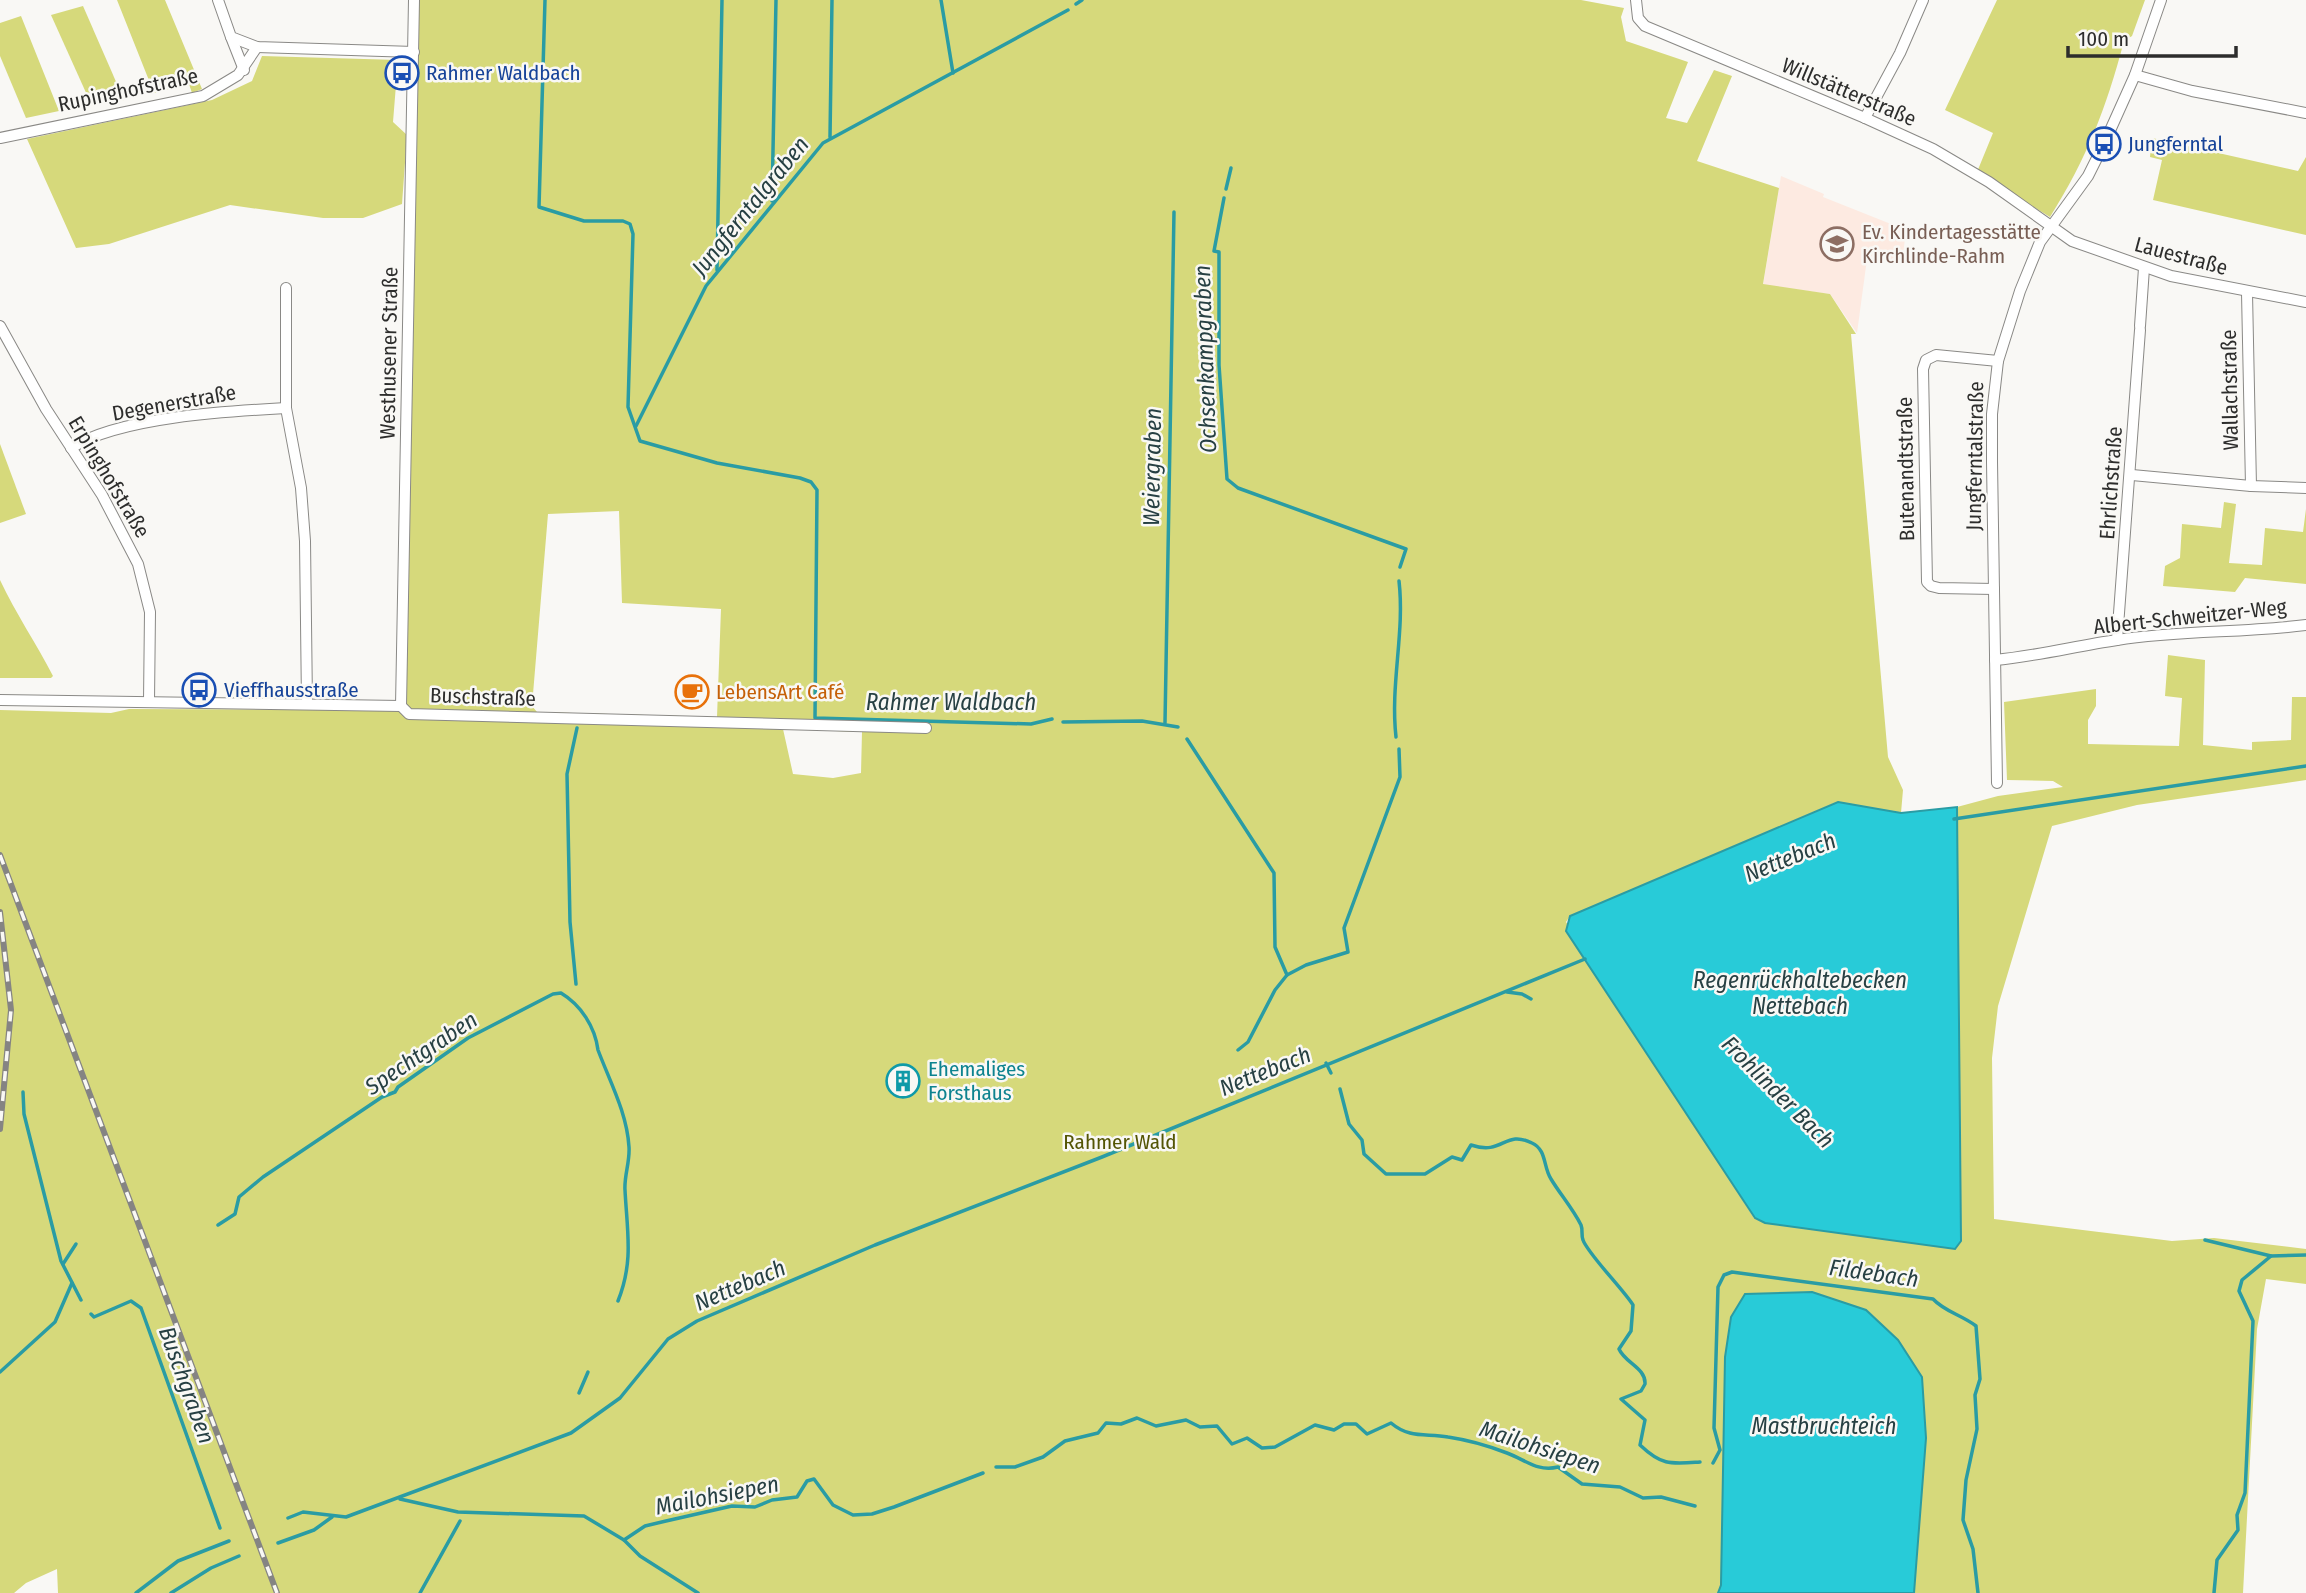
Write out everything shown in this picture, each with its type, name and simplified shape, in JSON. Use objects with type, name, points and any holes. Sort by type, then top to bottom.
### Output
[{"type":"street","points":[[218,0],[244,70]]},
{"type":"street","name":"Westhusener Straße","points":[[401,706],[414,0]]},
{"type":"street","name":"Willstätterstraße","points":[[1636,0],[1638,18],[1645,26],[1933,149],[1989,182],[2053,226]]},
{"type":"street","points":[[1865,118],[1900,53],[1923,0]]},
{"type":"street","name":"Jungferntalstraße","points":[[1997,783],[1992,414],[1998,361],[2040,242],[2091,169],[2135,75],[2161,0]]},
{"type":"street","points":[[231,37],[257,47],[414,52]]},
{"type":"street","name":"Rupinghofstraße","points":[[0,138],[203,96],[244,70],[257,47]]},
{"type":"street","points":[[2135,75],[2192,91],[2306,113]]},
{"type":"street","name":"Lauestraße","points":[[2053,226],[2072,241],[2144,268],[2247,293],[2306,302]]},
{"type":"street","name":"Ehrlichstraße","points":[[2117,640],[2132,475],[2144,268]]},
{"type":"street","points":[[286,288],[286,408],[304,510],[307,704]]},
{"type":"street","name":"Wallachstraße","points":[[2247,293],[2251,486]]},
{"type":"street","name":"Erpinghofstraße","points":[[0,327],[32,386],[114,517],[144,583],[150,625],[149,701]]},
{"type":"street","name":"Butenandtstraße","points":[[1994,589],[1939,588],[1927,582],[1923,369],[1926,360],[1936,355],[1998,361]]},
{"type":"street","name":"Degenerstraße","points":[[71,447],[106,434],[170,419],[286,408]]},
{"type":"street","points":[[2132,475],[2251,486],[2306,488]]},
{"type":"street","name":"Albert-Schweitzer-Weg","points":[[1995,660],[2052,653],[2117,640],[2260,631],[2306,625]]},
{"type":"street","name":"Buschstraße","points":[[0,700],[401,706],[409,714],[926,728]]},
{"type":"shaded area","name":"Ev. Kindertagesstätte Kirchlinde-Rahm","points":[[1781,176],[1824,194],[1823,197],[1906,230],[1902,263],[1867,259],[1857,333],[1830,294],[1763,285]]},
{"type":"green space","points":[[117,0],[165,0],[202,89],[192,93],[189,84],[154,93]]},
{"type":"green space","name":"Rahmer Wald","points":[[418,0],[1581,0],[1624,8],[1621,17],[1626,41],[1688,62],[1666,118],[1687,123],[1714,70],[1732,76],[1697,161],[1779,188],[1763,284],[1830,294],[1856,334],[1851,334],[1888,757],[1903,790],[1901,813],[1837,802],[1570,916],[1566,922],[1754,1218],[1961,1241],[1957,807],[1998,796],[2063,787],[2053,781],[2007,780],[2004,702],[2096,689],[2096,706],[2088,720],[2088,744],[2179,746],[2182,698],[2165,696],[2168,655],[2205,660],[2203,745],[2252,750],[2252,742],[2291,740],[2292,697],[2306,697],[2306,780],[2137,805],[2052,826],[1998,1006],[1992,1058],[1994,1219],[2172,1241],[2214,1238],[2306,1249],[2306,1284],[2266,1279],[2257,1329],[2243,1593],[1914,1593],[1926,1438],[1725,1357],[1721,1585],[1718,1593],[58,1593],[57,1569],[26,1583],[14,1593],[0,1593],[0,710],[111,713],[129,709],[405,710]],"holes":[[[619,511],[622,603],[721,609],[717,717],[537,712],[532,706],[548,514]],[[783,729],[862,732],[861,773],[833,778],[793,774]]]},
{"type":"green space","points":[[1997,0],[2145,0],[2132,36],[2124,41],[2094,132],[2075,174],[2050,217],[1977,172],[1993,133],[1945,110]]},
{"type":"green space","points":[[83,6],[124,100],[92,106],[51,15]]},
{"type":"green space","points":[[21,16],[59,111],[26,118],[0,56],[0,23]]},
{"type":"green space","points":[[262,56],[398,60],[393,122],[407,135],[402,204],[363,218],[323,218],[230,205],[109,244],[76,248],[27,139],[212,100],[252,81]]},
{"type":"green space","points":[[2152,138],[2298,171],[2306,157],[2306,235],[2153,200],[2162,160],[2150,157]]},
{"type":"green space","points":[[0,444],[26,514],[0,523]]},
{"type":"green space","points":[[2224,502],[2236,504],[2229,563],[2262,565],[2265,528],[2303,532],[2306,509],[2306,584],[2245,578],[2235,592],[2163,586],[2165,566],[2180,558],[2182,524],[2221,528]]},
{"type":"green space","points":[[0,580],[53,676],[51,678],[0,678]]},
{"type":"water","name":"Regenrückhaltebecken Nettebach","points":[[1838,802],[1901,813],[1957,807],[1961,1241],[1955,1249],[1765,1223],[1755,1218],[1566,931],[1570,916]]},
{"type":"water","name":"Mastbruchteich","points":[[1812,1292],[1866,1310],[1898,1340],[1922,1377],[1926,1438],[1914,1593],[1718,1593],[1721,1585],[1725,1357],[1731,1317],[1745,1294]]},
{"type":"waterway","name":"Rahmer Waldbach","points":[[545,0],[539,207],[584,221],[623,221],[630,224],[633,234],[628,407],[640,441],[717,463],[800,478],[811,482],[817,490],[815,718],[1031,724],[1052,719]]},
{"type":"waterway","points":[[717,270],[722,0]]},
{"type":"waterway","points":[[772,201],[776,0]]},
{"type":"waterway","points":[[830,137],[832,0]]},
{"type":"waterway","points":[[941,0],[953,73]]},
{"type":"waterway","name":"Jungferntalgraben","points":[[1076,4],[1082,0]]},
{"type":"waterway","name":"Jungferntalgraben","points":[[636,426],[706,286],[823,143],[1068,10]]},
{"type":"waterway","name":"Ochsenkampgraben","points":[[1226,189],[1231,168]]},
{"type":"waterway","name":"Ochsenkampgraben","points":[[1224,198],[1214,251],[1219,252],[1219,365],[1227,479],[1238,488],[1406,549],[1400,567]]},
{"type":"waterway","name":"Weiergraben","points":[[1165,723],[1174,212]]},
{"type":"waterway","name":"Ochsenkampgraben","points":[[1396,737],[1399,581]]},
{"type":"waterway","name":"Rahmer Waldbach","points":[[1063,722],[1142,721],[1178,727]]},
{"type":"waterway","points":[[576,984],[570,922],[567,774],[577,728]]},
{"type":"waterway","name":"Rahmer Waldbach","points":[[1187,739],[1274,873],[1275,947],[1287,975]]},
{"type":"waterway","name":"Ochsenkampgraben","points":[[1238,1050],[1248,1042],[1275,990],[1287,975],[1306,965],[1348,952],[1344,928],[1400,777],[1399,749]]},
{"type":"waterway","name":"Nettebach","points":[[1954,819],[2306,766]]},
{"type":"waterway","name":"Nettebach","points":[[288,1518],[303,1512],[346,1517],[571,1433],[620,1398],[668,1339],[697,1321],[875,1245],[1102,1157],[1585,959]]},
{"type":"waterway","points":[[1507,992],[1522,994],[1531,999]]},
{"type":"waterway","name":"Spechtgraben","points":[[218,1225],[235,1214],[239,1197],[263,1177],[382,1097],[395,1092],[398,1087],[468,1038],[553,994],[561,993],[581,1010],[590,1025],[628,1134],[629,1153],[625,1185],[628,1259],[618,1301]]},
{"type":"waterway","name":"Fildebach","points":[[1326,1063],[1331,1073]]},
{"type":"waterway","name":"Fildebach","points":[[1340,1089],[1349,1124],[1362,1140],[1364,1154],[1386,1174],[1425,1174],[1452,1157],[1462,1160],[1471,1145],[1491,1147],[1515,1139],[1537,1146],[1551,1179],[1581,1225],[1586,1246],[1633,1305],[1631,1331],[1619,1349],[1642,1374],[1645,1384],[1641,1391],[1621,1399],[1645,1420],[1640,1445],[1655,1457],[1667,1462],[1700,1462]]},
{"type":"waterway","name":"Buschgraben","points":[[23,1092],[24,1114],[61,1261],[81,1300]]},
{"type":"waterway","name":"Frohlinder Bach","points":[[2205,1240],[2271,1256],[2306,1255]]},
{"type":"waterway","points":[[63,1264],[76,1244]]},
{"type":"waterway","points":[[2214,1593],[2217,1560],[2238,1530],[2237,1515],[2245,1493],[2253,1321],[2239,1291],[2242,1280],[2271,1256]]},
{"type":"waterway","name":"Fildebach","points":[[1713,1463],[1720,1450],[1714,1428],[1718,1287],[1724,1275],[1732,1272],[1933,1299],[1976,1326],[1980,1379],[1975,1395],[1977,1429],[1966,1480],[1963,1520],[1973,1549],[1978,1593]]},
{"type":"waterway","points":[[0,1372],[55,1322],[72,1283]]},
{"type":"waterway","name":"Buschgraben","points":[[91,1314],[94,1317],[131,1301],[141,1308],[220,1528]]},
{"type":"waterway","name":"Spechtgraben","points":[[579,1393],[588,1372]]},
{"type":"waterway","name":"Mailohsiepen","points":[[996,1467],[1015,1467],[1043,1457],[1065,1441],[1098,1433],[1106,1423],[1121,1424],[1137,1418],[1156,1426],[1186,1420],[1200,1427],[1217,1426],[1232,1444],[1247,1438],[1262,1448],[1275,1447],[1315,1425],[1334,1430],[1344,1424],[1356,1424],[1367,1434],[1391,1423],[1412,1433],[1463,1440],[1500,1450],[1538,1467],[1558,1467],[1582,1484],[1620,1487],[1643,1498],[1661,1497],[1695,1506]]},
{"type":"waterway","name":"Mailohsiepen","points":[[400,1499],[458,1512],[584,1516],[624,1540],[645,1526],[732,1506],[755,1507],[772,1500],[797,1497],[807,1481],[814,1479],[833,1505],[853,1515],[872,1514],[894,1507],[983,1473]]},
{"type":"waterway","points":[[278,1543],[314,1530],[332,1517]]},
{"type":"waterway","points":[[420,1593],[460,1521]]},
{"type":"waterway","points":[[624,1540],[640,1556],[698,1593]]},
{"type":"waterway","name":"Nettebach","points":[[136,1593],[178,1561],[229,1541]]},
{"type":"waterway","points":[[171,1593],[211,1568],[239,1556]]},
{"type":"railway","points":[[0,855],[277,1593]]},
{"type":"railway","points":[[0,912],[11,1010],[0,1129]]},
{"type":"place","name":"Rahmer Waldbach","points":[[402,73]]},
{"type":"place","name":"Jungferntal","points":[[2104,144]]},
{"type":"place","name":"Ev. Kindertagesstätte Kirchlinde-Rahm","points":[[1837,244]]},
{"type":"place","name":"Vieffhausstraße","points":[[199,690]]},
{"type":"place","name":"LebensArt Café","points":[[692,692]]},
{"type":"place","name":"Ehemaliges Forsthaus","points":[[903,1081]]}]
